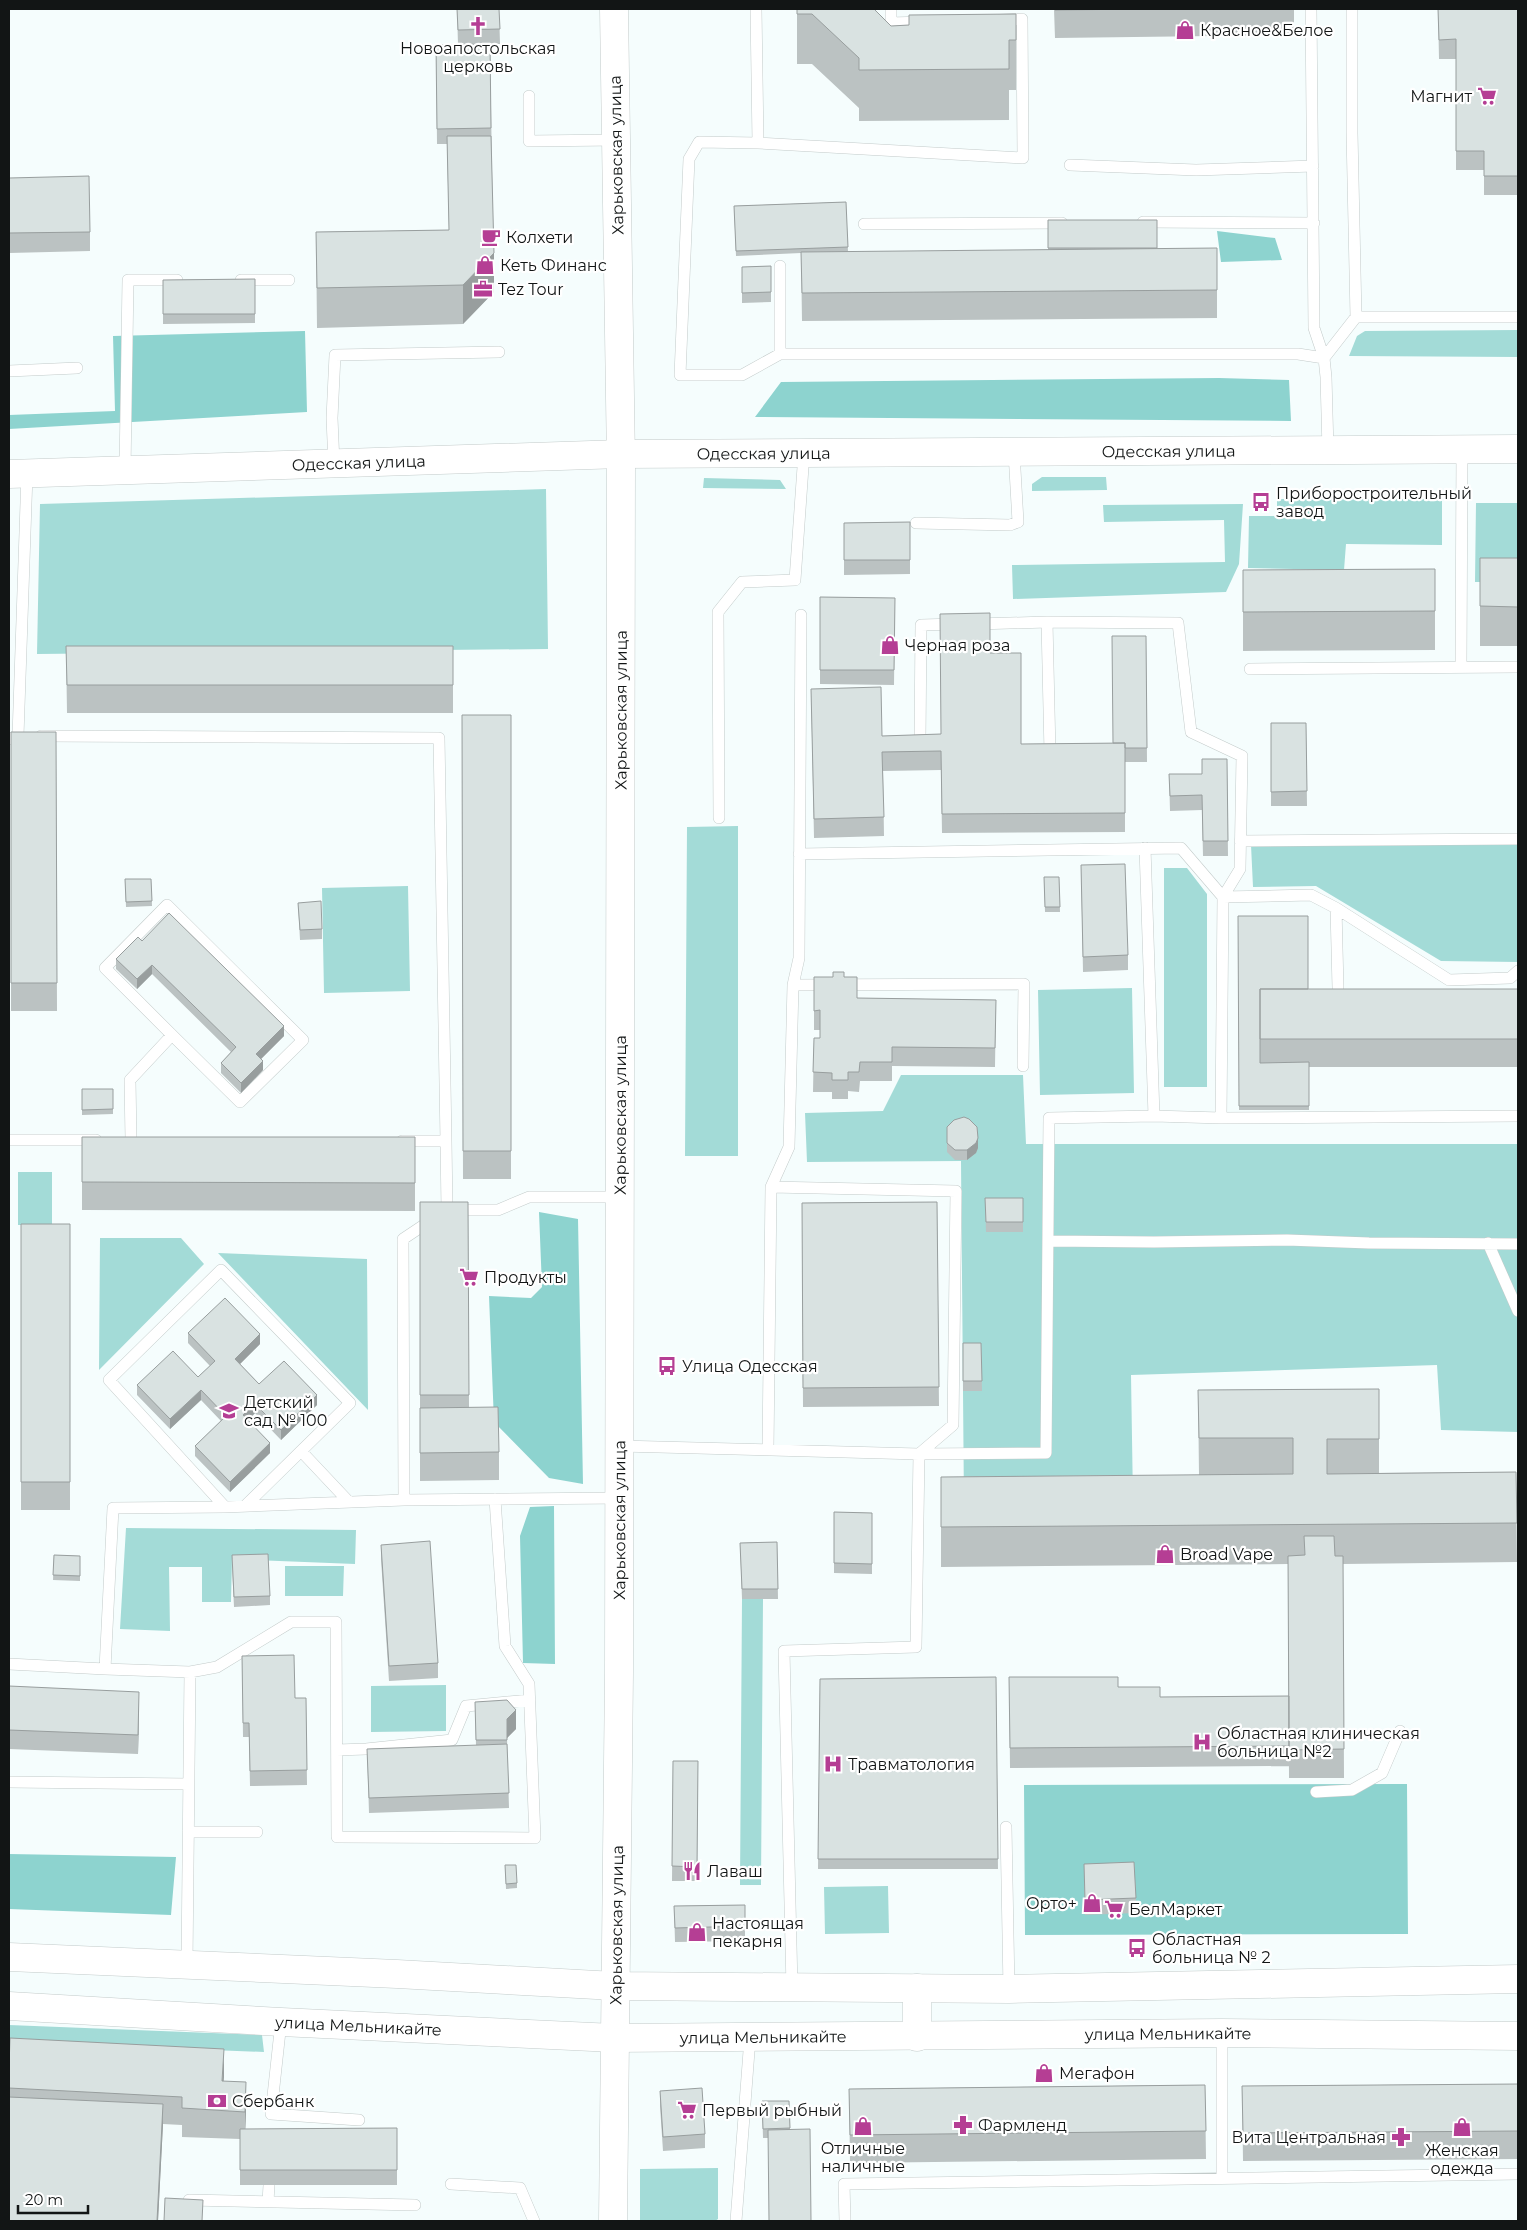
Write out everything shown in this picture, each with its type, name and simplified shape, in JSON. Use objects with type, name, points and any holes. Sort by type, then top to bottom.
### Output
[{"type":"street","name":"Харьковская улица","points":[[613,2221],[620,1498],[621,454],[614,9]]},
{"type":"street","name":"Одесская улица","points":[[18,474],[621,454],[1518,449]]},
{"type":"street","points":[[9,1957],[187,1964],[615,1986],[1009,1989],[1518,1980]]},
{"type":"street","points":[[917,2037],[918,1988]]},
{"type":"street","name":"улица Мельникайте","points":[[9,2006],[281,2022],[614,2038],[1222,2033],[1518,2036]]},
{"type":"lane","points":[[756,9],[758,143]]},
{"type":"lane","points":[[891,9],[891,23],[934,22]]},
{"type":"lane","points":[[1311,9],[1314,328],[1324,358],[1328,450]]},
{"type":"lane","points":[[1324,358],[1356,316],[1352,133],[1352,9]]},
{"type":"lane","points":[[991,20],[1022,19],[1023,158],[758,143],[699,142],[689,159],[680,375],[742,375],[780,354],[1298,354],[1324,358]]},
{"type":"lane","points":[[530,96],[529,142],[616,140]]},
{"type":"lane","points":[[1070,165],[1196,170],[1313,166]]},
{"type":"lane","points":[[1130,222],[1314,223]]},
{"type":"lane","points":[[864,224],[1071,223]]},
{"type":"lane","points":[[780,266],[780,354]]},
{"type":"lane","points":[[125,470],[128,280],[185,280]]},
{"type":"lane","points":[[232,280],[289,280]]},
{"type":"lane","points":[[1356,316],[1518,317]]},
{"type":"lane","points":[[334,464],[332,418],[335,355],[499,352]]},
{"type":"lane","points":[[9,371],[77,368]]},
{"type":"lane","points":[[1461,667],[1462,449]]},
{"type":"lane","points":[[916,523],[1010,525],[1018,522],[1014,452]]},
{"type":"lane","points":[[719,818],[718,612],[742,582],[795,580],[804,453]]},
{"type":"lane","points":[[18,474],[13,738],[439,738],[447,1210]]},
{"type":"lane","points":[[768,1450],[770,1187],[789,1147],[793,985],[800,958],[801,615]]},
{"type":"lane","points":[[1047,622],[1050,753]]},
{"type":"lane","points":[[920,741],[920,625],[1047,622],[1178,623],[1191,732],[1242,756],[1240,869],[1223,897],[1221,1118]]},
{"type":"lane","points":[[1250,669],[1518,667]]},
{"type":"lane","points":[[1240,841],[1518,839]]},
{"type":"lane","points":[[1145,848],[1154,1116]]},
{"type":"lane","points":[[799,854],[1181,848],[1223,897]]},
{"type":"lane","points":[[1223,897],[1311,895],[1336,908],[1449,980],[1510,978],[1518,971]]},
{"type":"lane","points":[[167,905],[303,1040],[240,1102],[172,1035],[105,968],[167,905]]},
{"type":"lane","points":[[1336,908],[1338,988]]},
{"type":"lane","points":[[793,985],[1024,984],[1023,1066]]},
{"type":"lane","points":[[132,1140],[130,1080],[172,1035]]},
{"type":"lane","points":[[620,1446],[919,1454],[1046,1453],[1049,1118],[1154,1116],[1221,1118],[1518,1116]]},
{"type":"lane","points":[[9,1140],[106,1140]]},
{"type":"lane","points":[[387,1141],[446,1141]]},
{"type":"lane","points":[[770,1187],[956,1191],[953,1425],[919,1454],[916,1647],[784,1651],[792,1987]]},
{"type":"lane","points":[[404,1500],[403,1239],[447,1210],[498,1210],[529,1197],[620,1197]]},
{"type":"lane","points":[[1048,1241],[1287,1240],[1369,1243],[1518,1244]]},
{"type":"lane","points":[[1488,1243],[1518,1311]]},
{"type":"lane","points":[[225,1507],[109,1380],[221,1270],[350,1403],[246,1506]]},
{"type":"lane","points":[[301,1451],[349,1502]]},
{"type":"lane","points":[[105,1669],[113,1508],[225,1507],[404,1500],[620,1498]]},
{"type":"lane","points":[[9,1664],[190,1672],[217,1667],[291,1622],[336,1622],[337,1837],[536,1838],[529,1684],[505,1646],[496,1499]]},
{"type":"lane","points":[[187,1964],[190,1672]]},
{"type":"lane","points":[[336,1750],[366,1749],[452,1740],[466,1706],[530,1700]]},
{"type":"lane","points":[[1316,1792],[1352,1790],[1382,1773],[1400,1731]]},
{"type":"lane","points":[[9,1782],[189,1784]]},
{"type":"lane","points":[[1006,1827],[1009,1989]]},
{"type":"lane","points":[[188,1832],[257,1832]]},
{"type":"lane","points":[[281,2022],[271,2119],[359,2120]]},
{"type":"lane","points":[[1222,2033],[1222,2178]]},
{"type":"lane","points":[[736,2221],[750,2038]]},
{"type":"lane","points":[[845,2221],[844,2184],[1518,2174]]},
{"type":"lane","points":[[451,2184],[520,2188],[534,2221]]},
{"type":"lane","points":[[268,2202],[269,2185]]},
{"type":"lane","points":[[188,2200],[415,2205]]},
{"type":"shaded area","points":[[1217,231],[1275,238],[1282,260],[1221,262]]},
{"type":"shaded area","points":[[1518,330],[1518,357],[1349,356],[1357,336],[1365,331]]},
{"type":"shaded area","points":[[305,331],[307,412],[9,429],[9,415],[115,411],[113,336]]},
{"type":"shaded area","points":[[1219,378],[1289,380],[1291,421],[755,417],[781,382]]},
{"type":"shaded area","points":[[1042,477],[1106,477],[1107,490],[1032,491],[1032,484]]},
{"type":"shaded area","points":[[704,478],[780,480],[786,489],[703,488]]},
{"type":"shaded area","points":[[546,489],[548,649],[37,654],[40,504]]},
{"type":"shaded area","points":[[1277,499],[1442,499],[1442,545],[1346,544],[1344,570],[1248,568],[1249,516],[1277,516]]},
{"type":"shaded area","points":[[1476,503],[1518,503],[1518,582],[1475,582]]},
{"type":"shaded area","points":[[1243,504],[1239,564],[1226,592],[1013,599],[1012,565],[1225,562],[1224,520],[1104,522],[1103,505]]},
{"type":"shaded area","points":[[738,826],[738,1156],[685,1156],[687,827]]},
{"type":"shaded area","points":[[1518,844],[1518,962],[1441,961],[1316,886],[1253,887],[1251,845]]},
{"type":"shaded area","points":[[1164,868],[1187,868],[1207,894],[1207,1087],[1164,1087]]},
{"type":"shaded area","points":[[408,886],[410,991],[324,993],[322,888]]},
{"type":"shaded area","points":[[1132,988],[1134,1093],[1040,1095],[1038,990]]},
{"type":"shaded area","points":[[901,1075],[1023,1075],[1026,1144],[1518,1144],[1518,1432],[1441,1430],[1437,1365],[1131,1375],[1133,1501],[964,1506],[961,1161],[807,1162],[805,1113],[883,1111]]},
{"type":"shaded area","points":[[18,1172],[52,1172],[52,1225],[18,1225]]},
{"type":"shaded area","points":[[539,1212],[578,1219],[583,1484],[549,1478],[494,1422],[489,1296],[531,1298],[542,1287]]},
{"type":"shaded area","points":[[100,1238],[181,1238],[204,1264],[99,1370]]},
{"type":"shaded area","points":[[218,1253],[367,1259],[368,1410]]},
{"type":"shaded area","points":[[554,1506],[555,1664],[523,1663],[520,1536],[530,1507]]},
{"type":"shaded area","points":[[126,1528],[356,1530],[355,1564],[232,1559],[231,1602],[202,1602],[202,1567],[169,1567],[170,1631],[120,1629]]},
{"type":"shaded area","points":[[285,1566],[344,1566],[343,1596],[285,1596]]},
{"type":"shaded area","points":[[742,1599],[763,1599],[761,1885],[740,1885]]},
{"type":"shaded area","points":[[446,1685],[446,1731],[371,1732],[371,1686]]},
{"type":"shaded area","points":[[1407,1784],[1408,1934],[1025,1935],[1024,1785]]},
{"type":"shaded area","points":[[9,1854],[176,1857],[171,1915],[9,1909]]},
{"type":"shaded area","points":[[888,1886],[889,1933],[825,1934],[824,1887]]},
{"type":"shaded area","points":[[9,2025],[262,2035],[264,2052],[9,2042]]},
{"type":"shaded area","points":[[718,2168],[718,2219],[715,2221],[640,2221],[640,2169]]},
{"type":"building","points":[[457,9],[499,9],[500,29],[458,30]]},
{"type":"building","points":[[797,9],[874,9],[891,26],[909,25],[909,15],[1016,14],[1016,40],[1009,40],[1009,69],[859,70],[859,58],[812,14],[797,14]]},
{"type":"building","points":[[1055,9],[1146,9],[1055,10]]},
{"type":"building","name":"Магнит","points":[[1438,9],[1518,9],[1518,176],[1484,176],[1484,151],[1456,151],[1456,39],[1439,40]]},
{"type":"building","points":[[490,44],[491,128],[437,129],[436,45]]},
{"type":"building","points":[[447,136],[491,136],[494,253],[463,285],[317,288],[316,232],[449,230]]},
{"type":"building","points":[[89,176],[90,232],[9,233],[9,178]]},
{"type":"building","points":[[846,202],[848,247],[736,251],[734,206]]},
{"type":"building","points":[[1048,220],[1157,220],[1157,248],[1048,248]]},
{"type":"building","points":[[1217,248],[1217,290],[802,293],[801,252]]},
{"type":"building","points":[[771,266],[771,292],[742,293],[742,267]]},
{"type":"building","points":[[255,279],[255,314],[163,314],[163,280]]},
{"type":"building","points":[[910,522],[910,560],[844,560],[844,523]]},
{"type":"building","points":[[1480,558],[1518,558],[1518,607],[1480,606]]},
{"type":"building","points":[[1435,569],[1435,611],[1243,612],[1243,570]]},
{"type":"building","points":[[820,597],[895,598],[894,670],[820,670]]},
{"type":"building","points":[[990,613],[990,653],[1021,653],[1021,744],[1125,743],[1125,813],[942,814],[941,751],[882,752],[884,817],[814,819],[811,689],[881,687],[882,736],[941,734],[940,614]]},
{"type":"building","points":[[1112,636],[1146,636],[1147,748],[1125,748],[1125,743],[1113,743]]},
{"type":"building","points":[[66,646],[453,646],[453,685],[67,685]]},
{"type":"building","points":[[462,715],[511,715],[511,1151],[463,1151]]},
{"type":"building","points":[[1271,723],[1306,723],[1307,791],[1271,792]]},
{"type":"building","points":[[11,732],[56,732],[57,983],[11,983]]},
{"type":"building","points":[[1202,759],[1227,759],[1228,841],[1203,841],[1202,795],[1170,796],[1169,774],[1202,774]]},
{"type":"building","points":[[1125,864],[1128,955],[1083,957],[1081,865]]},
{"type":"building","points":[[1044,877],[1059,877],[1060,907],[1045,907]]},
{"type":"building","points":[[125,879],[151,879],[152,901],[126,902]]},
{"type":"building","points":[[321,901],[322,929],[300,930],[298,903]]},
{"type":"building","points":[[169,913],[284,1026],[256,1054],[263,1061],[241,1083],[221,1063],[236,1047],[152,965],[137,979],[116,959],[138,937],[142,941]]},
{"type":"building","points":[[1238,916],[1308,916],[1308,989],[1260,989],[1260,1063],[1309,1062],[1309,1106],[1239,1106]]},
{"type":"building","points":[[833,972],[844,972],[844,977],[857,977],[857,998],[996,1000],[995,1048],[892,1047],[892,1062],[860,1062],[859,1072],[848,1072],[848,1080],[832,1080],[832,1073],[813,1072],[814,1038],[820,1038],[820,1010],[814,1011],[814,977],[833,977]]},
{"type":"building","points":[[1260,989],[1518,989],[1518,1039],[1260,1039]]},
{"type":"building","points":[[82,1089],[113,1089],[113,1109],[82,1110]]},
{"type":"building","points":[[964,1117],[977,1127],[978,1138],[976,1143],[967,1150],[955,1150],[947,1143],[947,1127],[954,1120]]},
{"type":"building","points":[[82,1137],[415,1137],[415,1183],[82,1182]]},
{"type":"building","points":[[985,1198],[1023,1198],[1023,1222],[986,1222]]},
{"type":"building","points":[[420,1202],[468,1202],[469,1395],[420,1395]]},
{"type":"building","points":[[937,1202],[939,1387],[803,1388],[802,1203]]},
{"type":"building","points":[[21,1224],[70,1224],[70,1482],[21,1482]]},
{"type":"building","points":[[225,1298],[260,1334],[235,1359],[259,1384],[284,1361],[317,1395],[281,1430],[255,1404],[243,1415],[270,1443],[230,1482],[195,1446],[226,1416],[201,1390],[170,1419],[137,1385],[173,1351],[198,1377],[215,1361],[188,1333]]},
{"type":"building","points":[[963,1343],[981,1343],[982,1381],[963,1381]]},
{"type":"building","points":[[1379,1389],[1379,1439],[1327,1439],[1327,1474],[1516,1472],[1517,1523],[941,1527],[941,1477],[1293,1474],[1293,1438],[1199,1438],[1198,1390]]},
{"type":"building","points":[[498,1407],[499,1452],[420,1453],[420,1408]]},
{"type":"building","points":[[834,1512],[872,1513],[872,1564],[834,1563]]},
{"type":"building","points":[[1304,1536],[1334,1536],[1335,1556],[1343,1556],[1344,1749],[1289,1750],[1288,1556],[1305,1555]]},
{"type":"building","points":[[430,1541],[438,1663],[389,1666],[381,1545]]},
{"type":"building","points":[[777,1542],[778,1589],[742,1589],[740,1543]]},
{"type":"building","points":[[268,1554],[270,1596],[234,1597],[232,1555]]},
{"type":"building","points":[[54,1555],[80,1556],[80,1576],[53,1575]]},
{"type":"building","points":[[294,1655],[295,1698],[306,1698],[307,1770],[250,1771],[249,1723],[243,1723],[242,1656]]},
{"type":"building","points":[[996,1677],[998,1859],[818,1859],[820,1679]]},
{"type":"building","points":[[1009,1677],[1118,1677],[1118,1687],[1160,1687],[1160,1697],[1289,1696],[1289,1746],[1010,1748]]},
{"type":"building","points":[[9,1686],[139,1692],[138,1735],[9,1730]]},
{"type":"building","points":[[507,1700],[516,1710],[507,1719],[507,1740],[476,1740],[475,1702]]},
{"type":"building","points":[[507,1744],[509,1793],[369,1798],[367,1749]]},
{"type":"building","points":[[673,1761],[698,1761],[697,1867],[672,1866]]},
{"type":"building","points":[[1134,1862],[1136,1898],[1085,1900],[1084,1864]]},
{"type":"building","points":[[505,1865],[516,1865],[517,1883],[506,1884]]},
{"type":"building","points":[[745,1905],[745,1926],[675,1928],[674,1906]]},
{"type":"building","points":[[10,2038],[224,2049],[222,2081],[246,2082],[245,2112],[182,2108],[182,2097],[9,2088]]},
{"type":"building","points":[[1518,2084],[1518,2131],[1243,2133],[1242,2086]]},
{"type":"building","points":[[1205,2085],[1206,2131],[850,2135],[849,2089]]},
{"type":"building","points":[[702,2088],[705,2134],[663,2137],[660,2091]]},
{"type":"building","points":[[9,2097],[163,2104],[157,2221],[9,2221]]},
{"type":"building","points":[[762,2101],[789,2101],[790,2128],[763,2129]]},
{"type":"building","points":[[397,2128],[397,2170],[240,2170],[240,2129]]},
{"type":"building","points":[[810,2129],[811,2221],[769,2221],[768,2130]]},
{"type":"building","points":[[165,2198],[203,2200],[202,2221],[164,2221]]},
{"type":"place","name":"Новоапостольская церковь","points":[[478,26]]},
{"type":"place","name":"Красное&Белое","points":[[1185,30]]},
{"type":"place","name":"Магнит","points":[[1487,96]]},
{"type":"place","name":"Колхети","points":[[491,237]]},
{"type":"place","name":"Кеть Финанс","points":[[485,265]]},
{"type":"place","name":"Tez Tour","points":[[483,289]]},
{"type":"place","name":"Приборостроительный завод","points":[[1261,502]]},
{"type":"place","name":"Черная роза","points":[[890,645]]},
{"type":"place","name":"Продукты","points":[[469,1277]]},
{"type":"place","name":"Улица Одесская","points":[[667,1366]]},
{"type":"place","name":"Детский сад № 100","points":[[229,1411]]},
{"type":"place","name":"Broad Vape","points":[[1165,1554]]},
{"type":"place","name":"Областная клиническая больница №2","points":[[1202,1742]]},
{"type":"place","name":"Травматология","points":[[833,1764]]},
{"type":"place","name":"Лаваш","points":[[692,1871]]},
{"type":"place","name":"Орто+","points":[[1092,1903]]},
{"type":"place","name":"БелМаркет","points":[[1114,1909]]},
{"type":"place","name":"Настоящая пекарня","points":[[697,1932]]},
{"type":"place","name":"Областная больница № 2","points":[[1137,1948]]},
{"type":"place","name":"Мегафон","points":[[1044,2073]]},
{"type":"place","name":"Сбербанк","points":[[217,2101]]},
{"type":"place","name":"Первый рыбный","points":[[687,2110]]},
{"type":"place","name":"Фармленд","points":[[963,2125]]},
{"type":"place","name":"Отличные наличные","points":[[863,2126]]},
{"type":"place","name":"Женская одежда","points":[[1462,2127]]},
{"type":"place","name":"Вита Центральная","points":[[1401,2137]]}]
